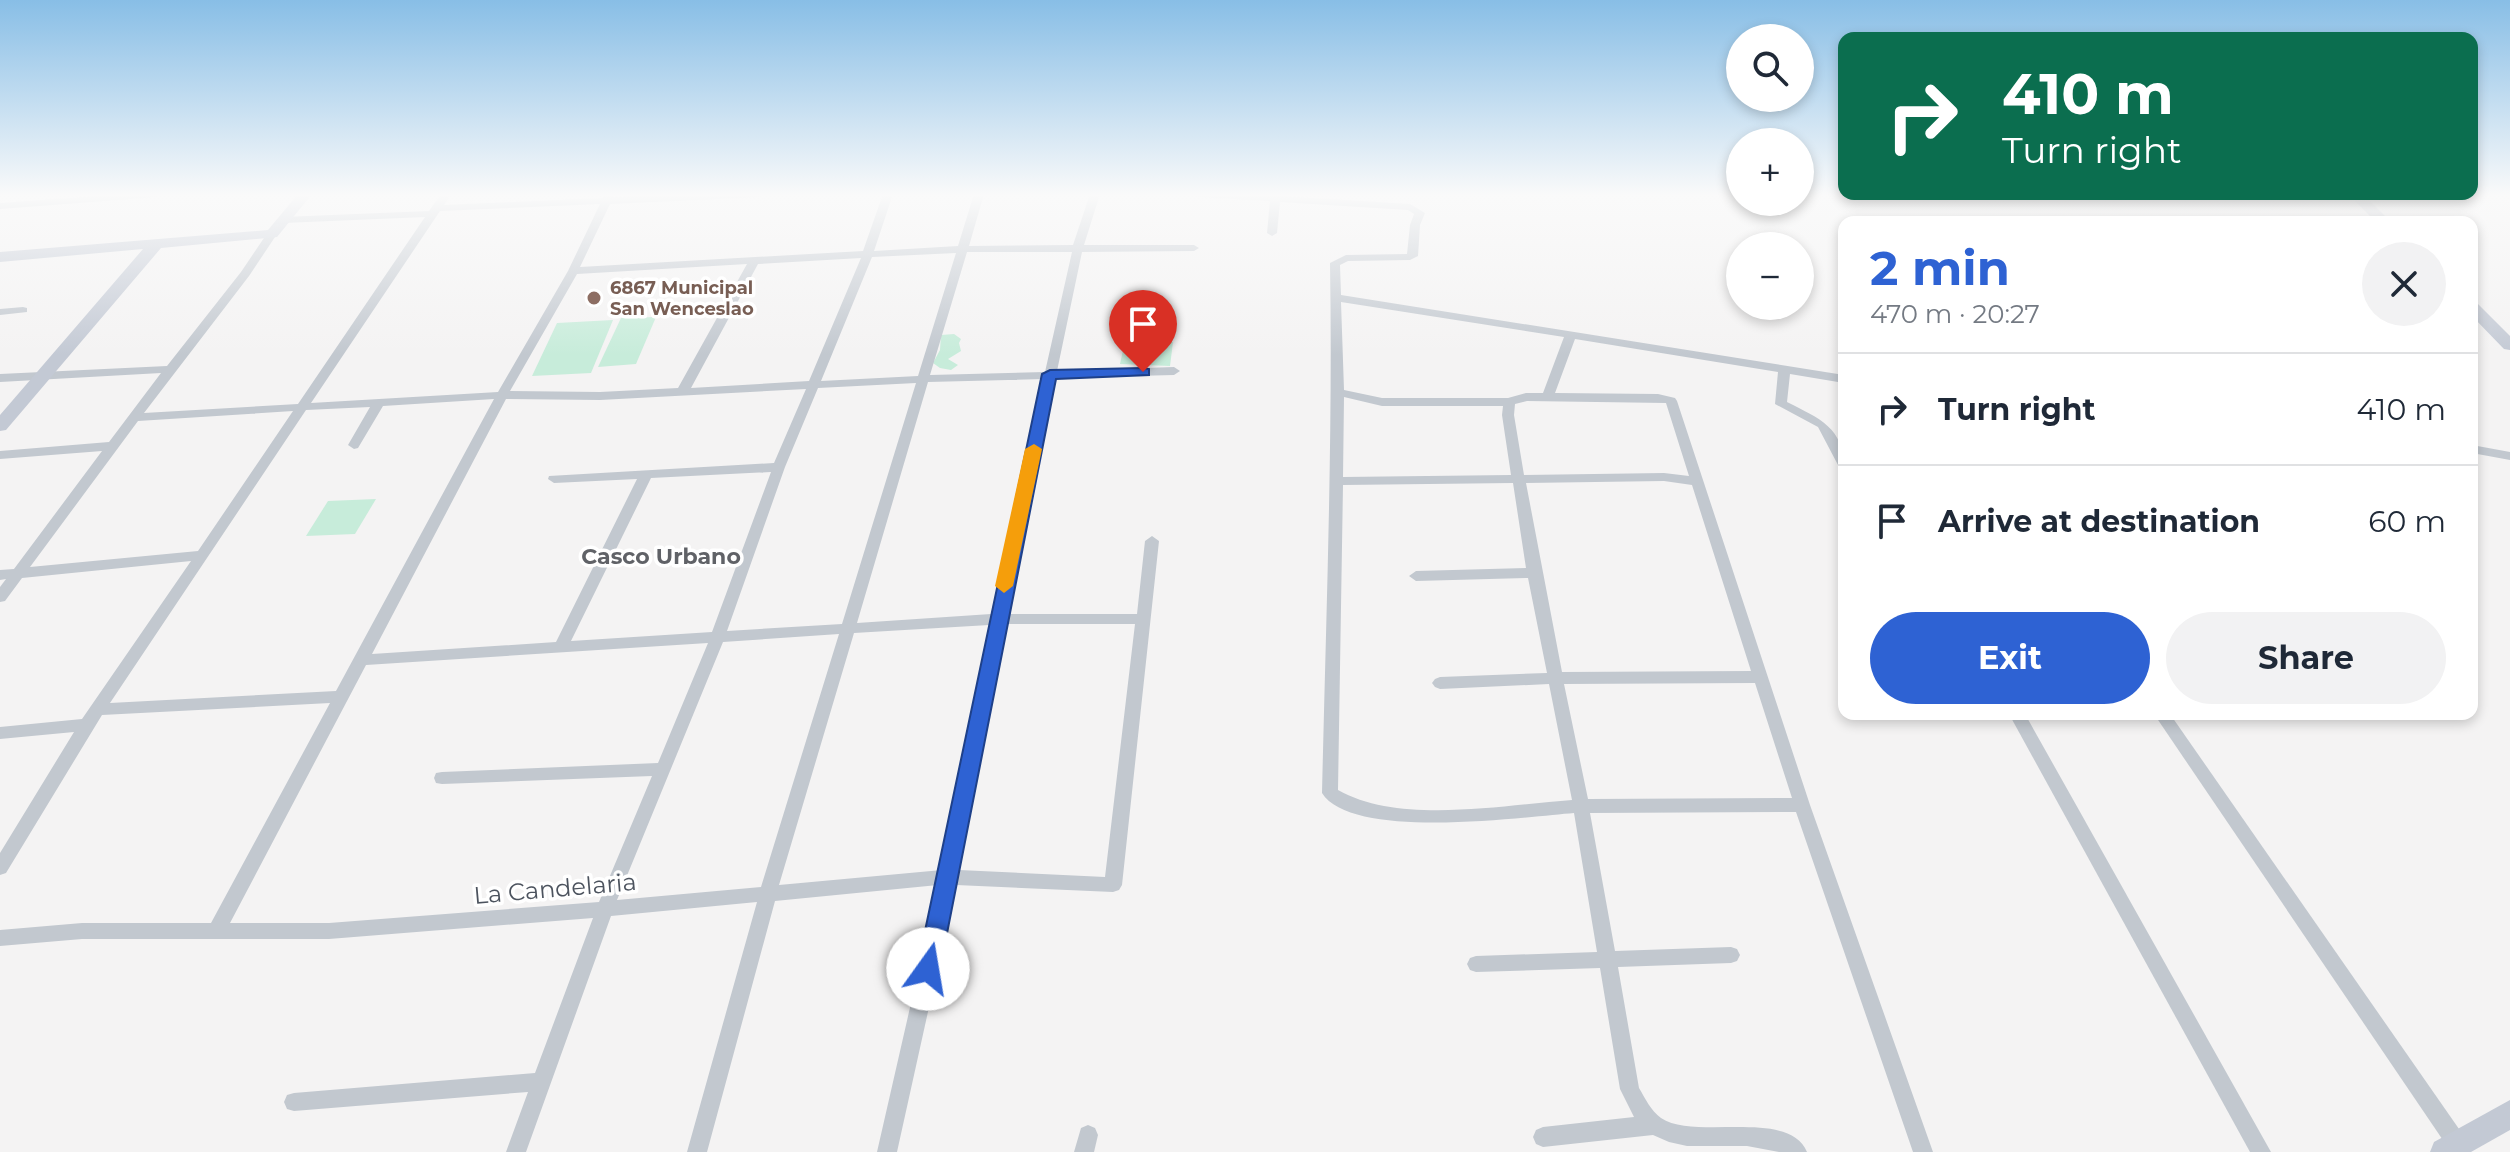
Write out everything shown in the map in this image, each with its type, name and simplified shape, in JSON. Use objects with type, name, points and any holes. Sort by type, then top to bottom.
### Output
[{"type":"main road","points":[[0,257],[111,248]]},
{"type":"main road","points":[[0,426],[153,248]]},
{"type":"main road","points":[[2478,313],[2510,345]]},
{"type":"main road","points":[[2452,1149],[2510,1114]]},
{"type":"street","points":[[0,597],[263,248]]},
{"type":"street","points":[[0,868],[87,725],[410,248]]},
{"type":"street","points":[[218,928],[502,395],[584,248]]},
{"type":"street","points":[[516,1152],[605,909],[718,637],[779,467],[870,248]]},
{"type":"street","points":[[573,271],[868,253],[1034,248]]},
{"type":"street","points":[[887,1152],[949,877],[997,619],[1078,248]]},
{"type":"street","points":[[1166,248],[1194,248]]},
{"type":"street","points":[[1414,248],[1414,254],[1401,259],[1340,259],[1335,263],[1338,392],[1330,793],[1342,804],[1357,810],[1445,816],[1581,806],[1802,805]]},
{"type":"street","points":[[697,1152],[768,894],[962,249]]},
{"type":"street","points":[[683,391],[755,260]]},
{"type":"street","points":[[1334,297],[1838,378]]},
{"type":"street","points":[[0,312],[23,310]]},
{"type":"street","points":[[1548,397],[1571,335]]},
{"type":"street","points":[[0,378],[170,369]]},
{"type":"street","points":[[1784,369],[1781,404],[1823,425],[1838,454]]},
{"type":"street","points":[[135,417],[502,395],[600,396],[924,379],[1174,371]]},
{"type":"street","points":[[1338,392],[1382,402],[1509,402],[1526,397],[1658,398],[1671,401],[1802,805],[1923,1152]]},
{"type":"street","points":[[354,445],[379,402]]},
{"type":"street","points":[[1509,402],[1517,478],[1581,806],[1630,1089],[1653,1125],[1672,1134],[1777,1140],[1797,1152]]},
{"type":"street","points":[[0,455],[112,446]]},
{"type":"street","points":[[2478,450],[2510,456]]},
{"type":"street","points":[[554,479],[779,467]]},
{"type":"street","points":[[560,648],[646,474]]},
{"type":"street","points":[[1336,481],[1664,477],[1697,481]]},
{"type":"street","points":[[362,660],[997,619],[1142,619],[1152,541]]},
{"type":"street","points":[[0,575],[201,555]]},
{"type":"street","points":[[1416,576],[1534,573]]},
{"type":"street","name":"La Candelaria","points":[[0,938],[82,931],[218,928],[329,931],[949,877],[1113,885],[1142,619]]},
{"type":"street","points":[[1440,683],[1555,678],[1762,677]]},
{"type":"street","points":[[99,709],[341,697]]},
{"type":"street","points":[[2020,720],[2261,1152]]},
{"type":"street","points":[[2166,720],[2452,1149]]},
{"type":"street","points":[[0,733],[87,725]]},
{"type":"street","points":[[442,778],[664,769]]},
{"type":"street","points":[[1476,964],[1731,955]]},
{"type":"street","points":[[294,1102],[542,1082]]},
{"type":"street","points":[[1543,1137],[1653,1125]]},
{"type":"green space","points":[[656,317],[636,364],[598,367],[621,318]]},
{"type":"green space","points":[[613,320],[591,373],[532,376],[557,323]]},
{"type":"green space","points":[[954,334],[961,339],[961,351],[948,359],[958,365],[951,370],[940,368],[933,363],[940,350],[941,335]]},
{"type":"green space","points":[[1125,341],[1173,342],[1170,366],[1120,364]]},
{"type":"green space","points":[[376,499],[355,534],[306,536],[328,501]]},
{"type":"slow traffic","points":[[1004,586],[1034,449]]},
{"type":"place","name":"6867 Municipal San Wenceslao","points":[[594,298]]},
{"type":"district","name":"Casco Urbano","points":[[661,556]]},
{"type":"route","points":[[928,969],[949,877],[997,619],[1050,374],[1143,372]]}]
